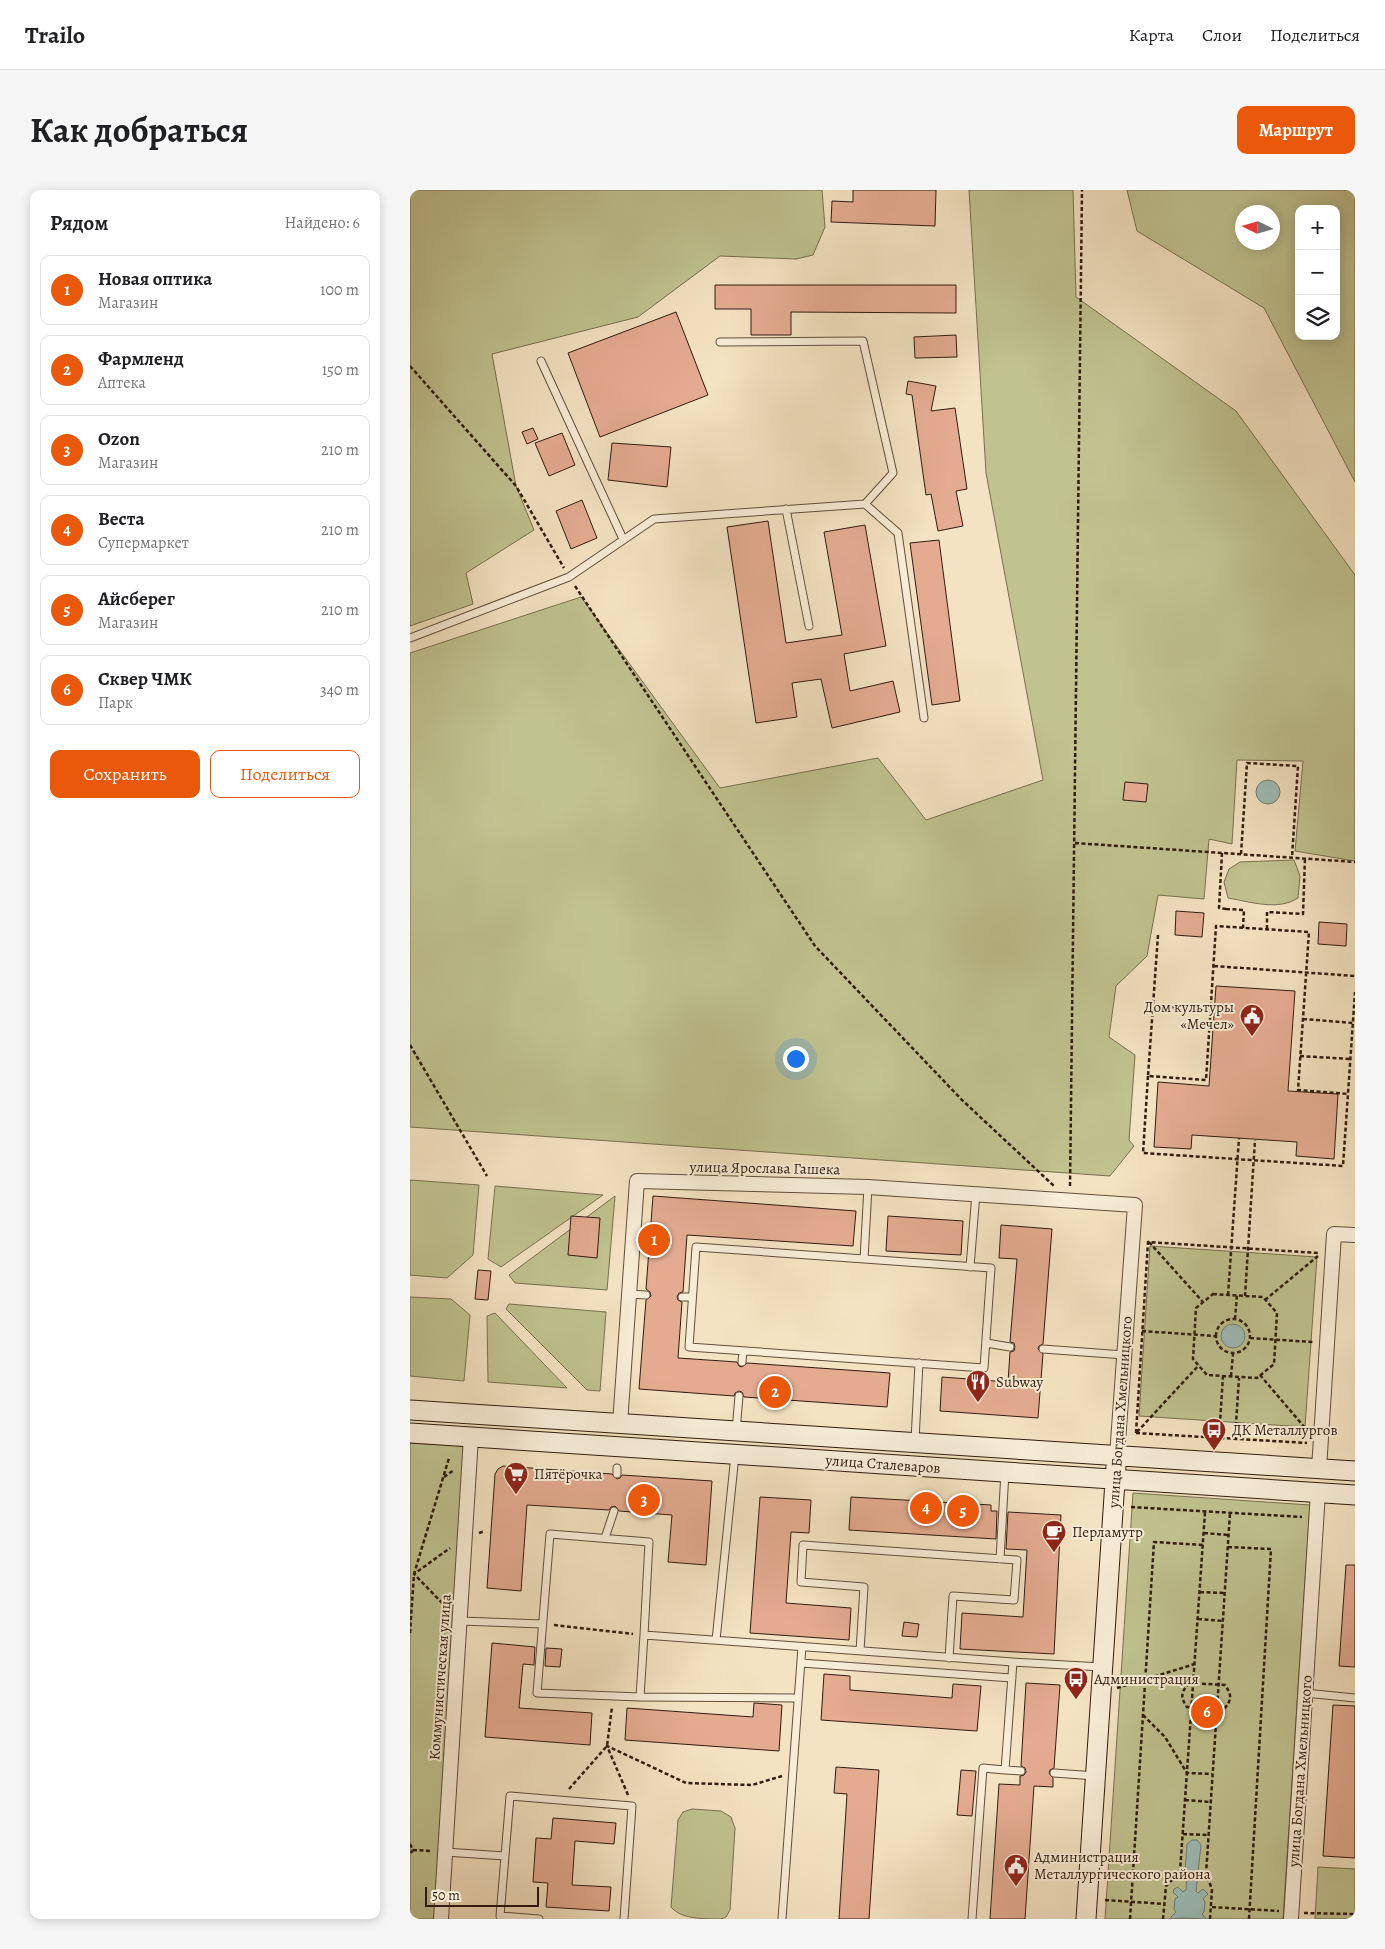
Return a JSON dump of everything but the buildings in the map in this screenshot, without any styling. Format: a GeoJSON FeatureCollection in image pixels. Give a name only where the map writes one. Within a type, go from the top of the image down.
{"type":"FeatureCollection","features":[{"type":"Feature","properties":{"kind":"main road","name":"улица Сталеваров"},"geometry":{"type":"LineString","coordinates":[[410,1410],[1355,1471]]}},
{"type":"Feature","properties":{"kind":"main road","name":"улица Сталеваров"},"geometry":{"type":"LineString","coordinates":[[410,1433],[1355,1494]]}},
{"type":"Feature","properties":{"kind":"main road","name":"улица Богдана Хмельницкого"},"geometry":{"type":"LineString","coordinates":[[1086,1919],[1117,1456]]}},
{"type":"Feature","properties":{"kind":"main road","name":"улица Богдана Хмельницкого"},"geometry":{"type":"LineString","coordinates":[[1318,1492],[1319,1469]]}},
{"type":"Feature","properties":{"kind":"street","name":"улица Ярослава Гашека"},"geometry":{"type":"LineString","coordinates":[[620,1424],[637,1181],[868,1186],[1135,1205]]}},
{"type":"Feature","properties":{"kind":"street","name":"улица Богдана Хмельницкого"},"geometry":{"type":"LineString","coordinates":[[1117,1456],[1135,1205]]}},
{"type":"Feature","properties":{"kind":"street","name":"улица Богдана Хмельницкого"},"geometry":{"type":"LineString","coordinates":[[1319,1469],[1314,1443],[1327,1343],[1334,1234],[1355,1235]]}},
{"type":"Feature","properties":{"kind":"street","name":"Коммунистическая улица"},"geometry":{"type":"LineString","coordinates":[[442,1919],[471,1437]]}},
{"type":"Feature","properties":{"kind":"street","name":"улица Богдана Хмельницкого"},"geometry":{"type":"LineString","coordinates":[[1291,1919],[1318,1492]]}},
{"type":"Feature","properties":{"kind":"lane"},"geometry":{"type":"LineString","coordinates":[[410,638],[569,577],[654,519],[865,504],[894,473],[864,341],[720,342]]}},
{"type":"Feature","properties":{"kind":"lane"},"geometry":{"type":"LineString","coordinates":[[541,361],[623,539]]}},
{"type":"Feature","properties":{"kind":"lane"},"geometry":{"type":"LineString","coordinates":[[865,504],[898,533],[924,718]]}},
{"type":"Feature","properties":{"kind":"lane"},"geometry":{"type":"LineString","coordinates":[[786,509],[809,626]]}},
{"type":"Feature","properties":{"kind":"lane"},"geometry":{"type":"LineString","coordinates":[[864,1259],[868,1186]]}},
{"type":"Feature","properties":{"kind":"lane"},"geometry":{"type":"LineString","coordinates":[[970,1267],[976,1193]]}},
{"type":"Feature","properties":{"kind":"lane"},"geometry":{"type":"LineString","coordinates":[[696,1247],[864,1259],[991,1268],[984,1368],[688,1347],[696,1247]]}},
{"type":"Feature","properties":{"kind":"lane"},"geometry":{"type":"LineString","coordinates":[[629,1294],[646,1295]]}},
{"type":"Feature","properties":{"kind":"lane"},"geometry":{"type":"LineString","coordinates":[[682,1297],[692,1297]]}},
{"type":"Feature","properties":{"kind":"lane"},"geometry":{"type":"LineString","coordinates":[[986,1343],[1010,1347]]}},
{"type":"Feature","properties":{"kind":"lane"},"geometry":{"type":"LineString","coordinates":[[1043,1349],[1124,1355]]}},
{"type":"Feature","properties":{"kind":"lane"},"geometry":{"type":"LineString","coordinates":[[742,1362],[743,1351]]}},
{"type":"Feature","properties":{"kind":"lane"},"geometry":{"type":"LineString","coordinates":[[914,1443],[919,1364]]}},
{"type":"Feature","properties":{"kind":"lane"},"geometry":{"type":"LineString","coordinates":[[736,1431],[739,1396]]}},
{"type":"Feature","properties":{"kind":"lane"},"geometry":{"type":"LineString","coordinates":[[716,1640],[735,1454]]}},
{"type":"Feature","properties":{"kind":"lane"},"geometry":{"type":"LineString","coordinates":[[1000,1559],[1005,1472]]}},
{"type":"Feature","properties":{"kind":"lane"},"geometry":{"type":"LineString","coordinates":[[605,1538],[614,1511]]}},
{"type":"Feature","properties":{"kind":"lane"},"geometry":{"type":"LineString","coordinates":[[640,1697],[650,1542],[550,1534],[537,1693],[640,1697],[798,1698]]}},
{"type":"Feature","properties":{"kind":"lane"},"geometry":{"type":"LineString","coordinates":[[860,1651],[864,1586],[801,1582],[803,1545],[1017,1560],[1014,1600],[953,1596],[949,1658]]}},
{"type":"Feature","properties":{"kind":"lane"},"geometry":{"type":"LineString","coordinates":[[460,1621],[542,1624]]}},
{"type":"Feature","properties":{"kind":"lane"},"geometry":{"type":"LineString","coordinates":[[644,1635],[949,1658],[1103,1667]]}},
{"type":"Feature","properties":{"kind":"lane"},"geometry":{"type":"LineString","coordinates":[[782,1919],[802,1647]]}},
{"type":"Feature","properties":{"kind":"lane"},"geometry":{"type":"LineString","coordinates":[[1005,1770],[1013,1662]]}},
{"type":"Feature","properties":{"kind":"lane"},"geometry":{"type":"LineString","coordinates":[[801,1663],[1012,1678]]}},
{"type":"Feature","properties":{"kind":"lane"},"geometry":{"type":"LineString","coordinates":[[1305,1693],[1355,1698]]}},
{"type":"Feature","properties":{"kind":"lane"},"geometry":{"type":"LineString","coordinates":[[972,1919],[983,1768],[1021,1771]]}},
{"type":"Feature","properties":{"kind":"lane"},"geometry":{"type":"LineString","coordinates":[[1054,1773],[1096,1776]]}},
{"type":"Feature","properties":{"kind":"lane"},"geometry":{"type":"LineString","coordinates":[[539,1919],[500,1916],[510,1796],[632,1806],[624,1919]]}},
{"type":"Feature","properties":{"kind":"lane"},"geometry":{"type":"LineString","coordinates":[[446,1852],[505,1856]]}},
{"type":"Feature","properties":{"kind":"path"},"geometry":{"type":"LineString","coordinates":[[1070,1200],[1082,190]]}},
{"type":"Feature","properties":{"kind":"path"},"geometry":{"type":"LineString","coordinates":[[410,366],[516,486],[569,577],[814,946],[962,1100],[1070,1200]]}},
{"type":"Feature","properties":{"kind":"path"},"geometry":{"type":"LineString","coordinates":[[1241,854],[1247,763],[1290,765],[1298,766],[1292,858]]}},
{"type":"Feature","properties":{"kind":"path"},"geometry":{"type":"LineString","coordinates":[[1075,843],[1355,862]]}},
{"type":"Feature","properties":{"kind":"path"},"geometry":{"type":"LineString","coordinates":[[1222,853],[1219,908],[1244,910],[1242,928]]}},
{"type":"Feature","properties":{"kind":"path"},"geometry":{"type":"LineString","coordinates":[[1267,929],[1267,912],[1303,914],[1305,858]]}},
{"type":"Feature","properties":{"kind":"path"},"geometry":{"type":"LineString","coordinates":[[1148,1076],[1206,1080],[1216,926],[1309,932],[1298,1090],[1348,1094]]}},
{"type":"Feature","properties":{"kind":"path"},"geometry":{"type":"LineString","coordinates":[[1158,935],[1143,1153],[1343,1166],[1355,992]]}},
{"type":"Feature","properties":{"kind":"path"},"geometry":{"type":"LineString","coordinates":[[1214,966],[1355,976]]}},
{"type":"Feature","properties":{"kind":"path"},"geometry":{"type":"LineString","coordinates":[[1153,1006],[1210,1010]]}},
{"type":"Feature","properties":{"kind":"path"},"geometry":{"type":"LineString","coordinates":[[1303,1019],[1353,1023]]}},
{"type":"Feature","properties":{"kind":"path"},"geometry":{"type":"LineString","coordinates":[[410,1045],[487,1176]]}},
{"type":"Feature","properties":{"kind":"path"},"geometry":{"type":"LineString","coordinates":[[1300,1056],[1350,1059]]}},
{"type":"Feature","properties":{"kind":"path"},"geometry":{"type":"LineString","coordinates":[[1228,1295],[1239,1138]]}},
{"type":"Feature","properties":{"kind":"path"},"geometry":{"type":"LineString","coordinates":[[1245,1296],[1255,1140]]}},
{"type":"Feature","properties":{"kind":"path"},"geometry":{"type":"LineString","coordinates":[[1148,1242],[1320,1253]]}},
{"type":"Feature","properties":{"kind":"path"},"geometry":{"type":"LineString","coordinates":[[1148,1242],[1203,1302]]}},
{"type":"Feature","properties":{"kind":"path"},"geometry":{"type":"LineString","coordinates":[[1136,1433],[1148,1242]]}},
{"type":"Feature","properties":{"kind":"path"},"geometry":{"type":"LineString","coordinates":[[1320,1253],[1320,1263]]}},
{"type":"Feature","properties":{"kind":"path"},"geometry":{"type":"LineString","coordinates":[[1265,1300],[1320,1253]]}},
{"type":"Feature","properties":{"kind":"path"},"geometry":{"type":"LineString","coordinates":[[1213,1294],[1228,1295],[1263,1297],[1277,1313],[1274,1364],[1257,1378],[1207,1375],[1193,1359],[1196,1308],[1213,1294]]}},
{"type":"Feature","properties":{"kind":"path"},"geometry":{"type":"LineString","coordinates":[[1235,1319],[1237,1295]]}},
{"type":"Feature","properties":{"kind":"path"},"geometry":{"type":"LineString","coordinates":[[1235,1319],[1244,1322],[1249,1329],[1250,1338],[1248,1346],[1241,1352],[1233,1354],[1224,1352],[1217,1345],[1215,1336],[1218,1327],[1226,1320],[1235,1319]]}},
{"type":"Feature","properties":{"kind":"path"},"geometry":{"type":"LineString","coordinates":[[1126,1330],[1215,1336]]}},
{"type":"Feature","properties":{"kind":"path"},"geometry":{"type":"LineString","coordinates":[[1250,1338],[1327,1343]]}},
{"type":"Feature","properties":{"kind":"path"},"geometry":{"type":"LineString","coordinates":[[1231,1376],[1233,1354]]}},
{"type":"Feature","properties":{"kind":"path"},"geometry":{"type":"LineString","coordinates":[[1136,1433],[1199,1366]]}},
{"type":"Feature","properties":{"kind":"path"},"geometry":{"type":"LineString","coordinates":[[1219,1438],[1223,1376]]}},
{"type":"Feature","properties":{"kind":"path"},"geometry":{"type":"LineString","coordinates":[[1260,1376],[1306,1427],[1314,1443]]}},
{"type":"Feature","properties":{"kind":"path"},"geometry":{"type":"LineString","coordinates":[[1235,1438],[1240,1377]]}},
{"type":"Feature","properties":{"kind":"path"},"geometry":{"type":"LineString","coordinates":[[1308,1434],[1309,1425]]}},
{"type":"Feature","properties":{"kind":"path"},"geometry":{"type":"LineString","coordinates":[[1136,1433],[1314,1443]]}},
{"type":"Feature","properties":{"kind":"path"},"geometry":{"type":"LineString","coordinates":[[410,1633],[412,1574],[449,1458]]}},
{"type":"Feature","properties":{"kind":"path"},"geometry":{"type":"LineString","coordinates":[[1131,1507],[1316,1518]]}},
{"type":"Feature","properties":{"kind":"path"},"geometry":{"type":"LineString","coordinates":[[1163,1919],[1166,1886],[1180,1872],[1205,1512]]}},
{"type":"Feature","properties":{"kind":"path"},"geometry":{"type":"LineString","coordinates":[[1210,1919],[1212,1889],[1206,1874],[1230,1513]]}},
{"type":"Feature","properties":{"kind":"path"},"geometry":{"type":"LineString","coordinates":[[1204,1534],[1228,1535]]}},
{"type":"Feature","properties":{"kind":"path"},"geometry":{"type":"LineString","coordinates":[[412,1574],[465,1537]]}},
{"type":"Feature","properties":{"kind":"path"},"geometry":{"type":"LineString","coordinates":[[1130,1919],[1154,1542],[1203,1545]]}},
{"type":"Feature","properties":{"kind":"path"},"geometry":{"type":"LineString","coordinates":[[1228,1547],[1272,1550],[1249,1919]]}},
{"type":"Feature","properties":{"kind":"path"},"geometry":{"type":"LineString","coordinates":[[412,1574],[460,1621]]}},
{"type":"Feature","properties":{"kind":"path"},"geometry":{"type":"LineString","coordinates":[[1200,1592],[1224,1593]]}},
{"type":"Feature","properties":{"kind":"path"},"geometry":{"type":"LineString","coordinates":[[1198,1619],[1223,1621]]}},
{"type":"Feature","properties":{"kind":"path"},"geometry":{"type":"LineString","coordinates":[[542,1624],[644,1635]]}},
{"type":"Feature","properties":{"kind":"path"},"geometry":{"type":"LineString","coordinates":[[1102,1687],[1119,1688],[1195,1664]]}},
{"type":"Feature","properties":{"kind":"path"},"geometry":{"type":"LineString","coordinates":[[1189,1683],[1193,1683],[1225,1685],[1231,1694],[1230,1701],[1224,1709],[1187,1707],[1182,1698],[1182,1690],[1189,1683]]}},
{"type":"Feature","properties":{"kind":"path"},"geometry":{"type":"LineString","coordinates":[[612,1698],[607,1746],[632,1806]]}},
{"type":"Feature","properties":{"kind":"path"},"geometry":{"type":"LineString","coordinates":[[1143,1716],[1165,1737],[1187,1773]]}},
{"type":"Feature","properties":{"kind":"path"},"geometry":{"type":"LineString","coordinates":[[607,1746],[686,1783],[752,1785],[793,1772]]}},
{"type":"Feature","properties":{"kind":"path"},"geometry":{"type":"LineString","coordinates":[[560,1800],[607,1746]]}},
{"type":"Feature","properties":{"kind":"path"},"geometry":{"type":"LineString","coordinates":[[1187,1773],[1212,1774]]}},
{"type":"Feature","properties":{"kind":"path"},"geometry":{"type":"LineString","coordinates":[[1185,1800],[1210,1802]]}},
{"type":"Feature","properties":{"kind":"path"},"geometry":{"type":"LineString","coordinates":[[1183,1834],[1208,1835]]}},
{"type":"Feature","properties":{"kind":"path"},"geometry":{"type":"LineString","coordinates":[[410,1844],[413,1850],[410,1854]]}},
{"type":"Feature","properties":{"kind":"path"},"geometry":{"type":"LineString","coordinates":[[1105,1900],[1164,1904]]}},
{"type":"Feature","properties":{"kind":"path"},"geometry":{"type":"LineString","coordinates":[[1211,1907],[1224,1907]]}},
{"type":"Feature","properties":{"kind":"green space"},"geometry":{"type":"Polygon","coordinates":[[[410,190],[822,190],[825,227],[813,255],[796,259],[720,256],[638,317],[492,354],[516,486],[534,530],[466,573],[473,604],[410,626],[410,190]]]}},
{"type":"Feature","properties":{"kind":"green space"},"geometry":{"type":"Polygon","coordinates":[[[969,190],[1073,190],[1076,297],[1236,411],[1355,575],[1355,861],[1295,851],[1303,761],[1237,760],[1232,844],[1209,839],[1204,899],[1158,895],[1147,956],[1116,986],[1109,1037],[1135,1055],[1129,1140],[1134,1146],[1110,1176],[410,1127],[410,653],[581,597],[720,788],[878,758],[926,820],[1043,780],[986,473],[969,190]]]}},
{"type":"Feature","properties":{"kind":"green space"},"geometry":{"type":"Polygon","coordinates":[[[1127,190],[1355,190],[1355,482],[1264,308],[1137,231],[1127,190]]]}},
{"type":"Feature","properties":{"kind":"green space"},"geometry":{"type":"Polygon","coordinates":[[[1294,860],[1300,876],[1298,898],[1290,902],[1273,905],[1228,898],[1224,882],[1229,869],[1240,862],[1294,860]]]}},
{"type":"Feature","properties":{"kind":"green space"},"geometry":{"type":"Polygon","coordinates":[[[410,1180],[479,1185],[473,1255],[447,1278],[410,1275],[410,1180]]]}},
{"type":"Feature","properties":{"kind":"green space"},"geometry":{"type":"Polygon","coordinates":[[[495,1186],[603,1195],[501,1267],[488,1259],[495,1186]]]}},
{"type":"Feature","properties":{"kind":"green space"},"geometry":{"type":"Polygon","coordinates":[[[615,1196],[607,1290],[515,1283],[509,1275],[615,1196]]]}},
{"type":"Feature","properties":{"kind":"green space"},"geometry":{"type":"Polygon","coordinates":[[[1150,1246],[1317,1257],[1305,1427],[1139,1416],[1150,1246]]]}},
{"type":"Feature","properties":{"kind":"green space"},"geometry":{"type":"Polygon","coordinates":[[[410,1297],[451,1299],[470,1315],[464,1381],[410,1376],[410,1297]]]}},
{"type":"Feature","properties":{"kind":"green space"},"geometry":{"type":"Polygon","coordinates":[[[509,1304],[606,1312],[600,1391],[587,1390],[506,1309],[509,1304]]]}},
{"type":"Feature","properties":{"kind":"green space"},"geometry":{"type":"Polygon","coordinates":[[[495,1313],[567,1388],[488,1382],[487,1316],[495,1313]]]}},
{"type":"Feature","properties":{"kind":"green space"},"geometry":{"type":"Polygon","coordinates":[[[410,1443],[464,1446],[434,1919],[410,1919],[410,1443]]]}},
{"type":"Feature","properties":{"kind":"green space"},"geometry":{"type":"Polygon","coordinates":[[[1133,1493],[1310,1505],[1283,1919],[1105,1919],[1133,1493]]]}},
{"type":"Feature","properties":{"kind":"green space"},"geometry":{"type":"Polygon","coordinates":[[[692,1809],[721,1811],[731,1817],[735,1828],[730,1910],[726,1917],[721,1919],[686,1916],[671,1907],[678,1820],[683,1812],[692,1809]]]}},
{"type":"Feature","properties":{"kind":"green space"},"geometry":{"type":"Polygon","coordinates":[[[1318,1867],[1355,1869],[1355,1919],[1315,1919],[1318,1867]]]}},
{"type":"Feature","properties":{"kind":"water"},"geometry":{"type":"Polygon","coordinates":[[[1268,780],[1276,784],[1280,792],[1276,800],[1268,804],[1260,800],[1256,792],[1260,784],[1268,780]]]}},
{"type":"Feature","properties":{"kind":"water"},"geometry":{"type":"Polygon","coordinates":[[[1233,1324],[1238,1325],[1244,1331],[1244,1341],[1238,1347],[1233,1348],[1228,1347],[1222,1341],[1221,1336],[1222,1331],[1228,1325],[1233,1324]]]}},
{"type":"Feature","properties":{"kind":"water"},"geometry":{"type":"Polygon","coordinates":[[[1192,1840],[1197,1840],[1201,1845],[1196,1891],[1198,1893],[1203,1889],[1208,1894],[1203,1899],[1205,1902],[1202,1914],[1206,1919],[1172,1919],[1171,1917],[1176,1912],[1174,1909],[1175,1899],[1178,1897],[1173,1892],[1174,1889],[1178,1887],[1183,1892],[1186,1890],[1187,1844],[1192,1840]]]}},
{"type":"Feature","properties":{"kind":"place","name":"Дом культуры «Мечел»"},"geometry":{"type":"Point","coordinates":[1252,1037]}},
{"type":"Feature","properties":{"kind":"place","name":"Новая оптика"},"geometry":{"type":"Point","coordinates":[654,1240]}},
{"type":"Feature","properties":{"kind":"place","name":"Фармленд"},"geometry":{"type":"Point","coordinates":[775,1392]}},
{"type":"Feature","properties":{"kind":"place","name":"Subway"},"geometry":{"type":"Point","coordinates":[978,1403]}},
{"type":"Feature","properties":{"kind":"place","name":"ДК Металлургов"},"geometry":{"type":"Point","coordinates":[1214,1451]}},
{"type":"Feature","properties":{"kind":"place","name":"Пятёрочка"},"geometry":{"type":"Point","coordinates":[516,1495]}},
{"type":"Feature","properties":{"kind":"place","name":"Ozon"},"geometry":{"type":"Point","coordinates":[644,1500]}},
{"type":"Feature","properties":{"kind":"place","name":"Веста"},"geometry":{"type":"Point","coordinates":[926,1508]}},
{"type":"Feature","properties":{"kind":"place","name":"Айсберег"},"geometry":{"type":"Point","coordinates":[963,1511]}},
{"type":"Feature","properties":{"kind":"place","name":"Перламутр"},"geometry":{"type":"Point","coordinates":[1054,1553]}},
{"type":"Feature","properties":{"kind":"place","name":"Администрация"},"geometry":{"type":"Point","coordinates":[1076,1700]}},
{"type":"Feature","properties":{"kind":"place","name":"Сквер ЧМК"},"geometry":{"type":"Point","coordinates":[1207,1712]}},
{"type":"Feature","properties":{"kind":"place","name":"Администрация Металлургического района"},"geometry":{"type":"Point","coordinates":[1016,1887]}}]}
